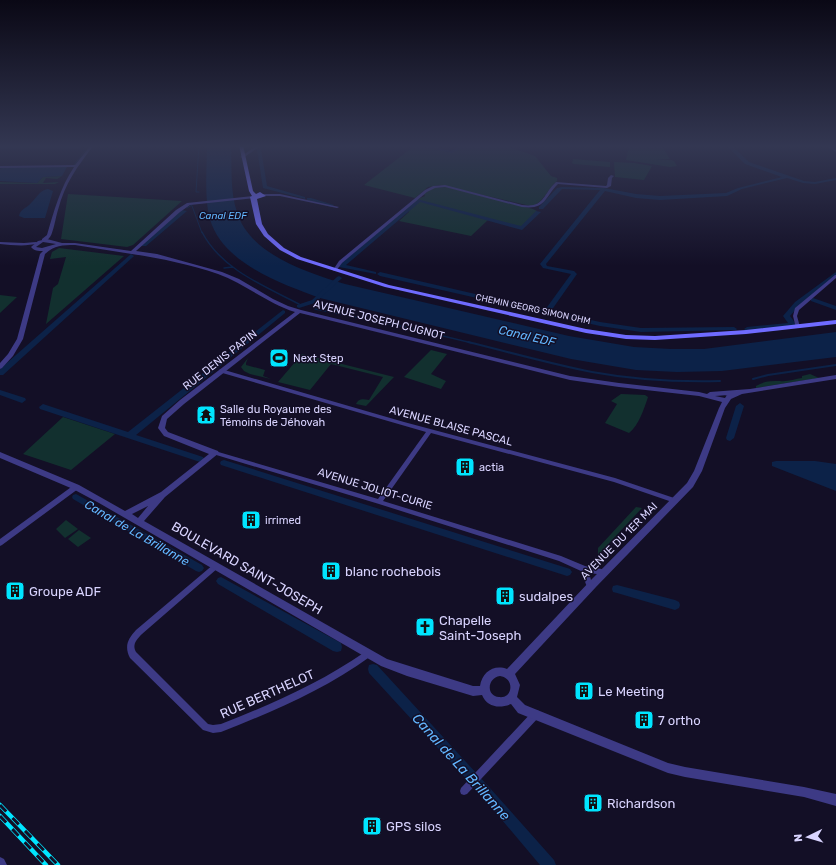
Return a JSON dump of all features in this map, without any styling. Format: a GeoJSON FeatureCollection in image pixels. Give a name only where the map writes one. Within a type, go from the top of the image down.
{"type":"FeatureCollection","features":[{"type":"Feature","properties":{"kind":"main road","name":"CHEMIN GEORG SIMON OHM"},"geometry":{"type":"LineString","coordinates":[[250,185],[258,196],[256,210],[263,231],[274,244],[294,256],[397,289],[586,330],[626,337],[660,338],[798,327],[836,322]]}},
{"type":"Feature","properties":{"kind":"street"},"geometry":{"type":"LineString","coordinates":[[0,366],[14,350],[21,336],[41,252],[51,243],[61,192],[65,185]]}},
{"type":"Feature","properties":{"kind":"street"},"geometry":{"type":"LineString","coordinates":[[328,268],[340,262],[432,187],[447,187],[522,206],[533,207],[540,205],[555,185]]}},
{"type":"Feature","properties":{"kind":"street"},"geometry":{"type":"LineString","coordinates":[[587,185],[607,187],[609,185]]}},
{"type":"Feature","properties":{"kind":"street"},"geometry":{"type":"LineString","coordinates":[[132,252],[187,204],[280,195],[337,207]]}},
{"type":"Feature","properties":{"kind":"street"},"geometry":{"type":"LineString","coordinates":[[0,242],[35,245],[43,240],[51,243]]}},
{"type":"Feature","properties":{"kind":"street","name":"AVENUE JOSEPH CUGNOT"},"geometry":{"type":"LineString","coordinates":[[51,243],[81,245],[157,256],[220,272],[238,280],[271,300],[299,311],[570,378],[722,397]]}},
{"type":"Feature","properties":{"kind":"street"},"geometry":{"type":"LineString","coordinates":[[35,245],[35,249],[41,252]]}},
{"type":"Feature","properties":{"kind":"street"},"geometry":{"type":"LineString","coordinates":[[335,270],[340,262]]}},
{"type":"Feature","properties":{"kind":"street"},"geometry":{"type":"LineString","coordinates":[[798,327],[795,316],[797,309],[836,276]]}},
{"type":"Feature","properties":{"kind":"street","name":"RUE DENIS PAPIN"},"geometry":{"type":"LineString","coordinates":[[162,430],[162,422],[167,414],[299,311]]}},
{"type":"Feature","properties":{"kind":"street","name":"AVENUE BLAISE PASCAL"},"geometry":{"type":"LineString","coordinates":[[221,371],[429,431],[615,480],[675,501]]}},
{"type":"Feature","properties":{"kind":"street"},"geometry":{"type":"LineString","coordinates":[[722,397],[740,392],[836,377]]}},
{"type":"Feature","properties":{"kind":"street","name":"AVENUE DU 1ER MAI"},"geometry":{"type":"LineString","coordinates":[[508,675],[590,587],[690,485],[698,471],[722,408],[722,397]]}},
{"type":"Feature","properties":{"kind":"street","name":"AVENUE JOLIOT-CURIE"},"geometry":{"type":"LineString","coordinates":[[162,430],[168,435],[215,453],[561,559],[584,570],[605,572]]}},
{"type":"Feature","properties":{"kind":"street"},"geometry":{"type":"LineString","coordinates":[[379,502],[429,431]]}},
{"type":"Feature","properties":{"kind":"street"},"geometry":{"type":"LineString","coordinates":[[139,522],[164,494],[215,453]]}},
{"type":"Feature","properties":{"kind":"street","name":"BOULEVARD SAINT-JOSEPH"},"geometry":{"type":"LineString","coordinates":[[0,455],[76,487],[126,514],[368,654],[394,667],[473,691],[479,692],[484,689]]}},
{"type":"Feature","properties":{"kind":"street"},"geometry":{"type":"LineString","coordinates":[[0,543],[76,487]]}},
{"type":"Feature","properties":{"kind":"street"},"geometry":{"type":"LineString","coordinates":[[126,514],[164,494]]}},
{"type":"Feature","properties":{"kind":"street","name":"RUE BERTHELOT"},"geometry":{"type":"LineString","coordinates":[[216,566],[139,632],[134,637],[131,645],[131,652],[133,655],[206,728],[213,730],[221,728],[322,683],[368,654]]}},
{"type":"Feature","properties":{"kind":"street"},"geometry":{"type":"LineString","coordinates":[[584,570],[590,587]]}},
{"type":"Feature","properties":{"kind":"street"},"geometry":{"type":"LineString","coordinates":[[499,672],[508,675],[514,682],[515,686],[515,691],[512,698],[504,702],[496,702],[488,697],[484,689],[485,681],[491,674],[499,672]]}},
{"type":"Feature","properties":{"kind":"street"},"geometry":{"type":"LineString","coordinates":[[512,698],[522,708],[677,771],[804,792],[836,800]]}},
{"type":"Feature","properties":{"kind":"street"},"geometry":{"type":"LineString","coordinates":[[464,791],[536,714]]}},
{"type":"Feature","properties":{"kind":"green space"},"geometry":{"type":"Polygon","coordinates":[[[365,185],[438,185],[428,187],[415,198],[365,185]]]}},
{"type":"Feature","properties":{"kind":"green space"},"geometry":{"type":"Polygon","coordinates":[[[442,185],[553,185],[539,202],[531,206],[442,185]]]}},
{"type":"Feature","properties":{"kind":"green space"},"geometry":{"type":"Polygon","coordinates":[[[446,187],[537,211],[521,227],[489,219],[471,236],[399,221],[409,212],[408,208],[418,199],[425,196],[424,194],[433,188],[446,187]]]}},
{"type":"Feature","properties":{"kind":"green space"},"geometry":{"type":"Polygon","coordinates":[[[68,194],[182,201],[133,245],[127,247],[61,239],[68,194]]]}},
{"type":"Feature","properties":{"kind":"green space"},"geometry":{"type":"Polygon","coordinates":[[[59,248],[124,256],[46,324],[53,288],[58,284],[66,257],[50,259],[52,252],[59,248]]]}},
{"type":"Feature","properties":{"kind":"green space"},"geometry":{"type":"Polygon","coordinates":[[[0,295],[17,297],[0,313],[0,295]]]}},
{"type":"Feature","properties":{"kind":"green space"},"geometry":{"type":"Polygon","coordinates":[[[431,350],[447,354],[431,374],[446,381],[441,389],[404,377],[431,350]]]}},
{"type":"Feature","properties":{"kind":"green space"},"geometry":{"type":"Polygon","coordinates":[[[302,354],[394,377],[366,406],[356,404],[363,399],[369,400],[383,377],[331,364],[310,390],[278,382],[302,354]]]}},
{"type":"Feature","properties":{"kind":"green space"},"geometry":{"type":"Polygon","coordinates":[[[248,358],[246,365],[265,370],[263,376],[271,379],[244,371],[241,367],[248,358]]]}},
{"type":"Feature","properties":{"kind":"green space"},"geometry":{"type":"Polygon","coordinates":[[[810,374],[819,378],[756,388],[759,384],[765,382],[791,380],[802,378],[802,376],[810,374]]]}},
{"type":"Feature","properties":{"kind":"green space"},"geometry":{"type":"Polygon","coordinates":[[[621,394],[645,395],[648,397],[643,412],[633,430],[629,433],[605,423],[617,404],[611,401],[621,394]]]}},
{"type":"Feature","properties":{"kind":"green space"},"geometry":{"type":"Polygon","coordinates":[[[63,417],[115,434],[71,470],[23,454],[63,417]]]}},
{"type":"Feature","properties":{"kind":"green space"},"geometry":{"type":"Polygon","coordinates":[[[636,507],[642,508],[598,555],[598,548],[636,507]]]}},
{"type":"Feature","properties":{"kind":"green space"},"geometry":{"type":"Polygon","coordinates":[[[66,520],[78,529],[65,538],[56,529],[66,520]]]}},
{"type":"Feature","properties":{"kind":"green space"},"geometry":{"type":"Polygon","coordinates":[[[79,530],[91,538],[78,547],[68,539],[79,530]]]}},
{"type":"Feature","properties":{"kind":"water","name":"Canal EDF"},"geometry":{"type":"Polygon","coordinates":[[[206,185],[232,185],[237,212],[244,227],[254,239],[282,260],[314,274],[345,284],[569,336],[634,347],[704,349],[836,332],[836,357],[722,371],[677,372],[636,370],[571,359],[320,298],[288,286],[255,270],[240,260],[227,248],[217,234],[210,219],[206,185]]]}},
{"type":"Feature","properties":{"kind":"water"},"geometry":{"type":"Polygon","coordinates":[[[48,189],[53,191],[45,218],[24,218],[19,216],[22,210],[41,192],[48,189]]]}},
{"type":"Feature","properties":{"kind":"water"},"geometry":{"type":"Polygon","coordinates":[[[815,461],[836,464],[836,491],[772,466],[772,462],[815,461]]]}},
{"type":"Feature","properties":{"kind":"waterway"},"geometry":{"type":"LineString","coordinates":[[196,185],[196,192],[199,192]]}},
{"type":"Feature","properties":{"kind":"waterway"},"geometry":{"type":"LineString","coordinates":[[265,185],[265,187],[282,192]]}},
{"type":"Feature","properties":{"kind":"waterway"},"geometry":{"type":"LineString","coordinates":[[744,188],[754,185]]}},
{"type":"Feature","properties":{"kind":"waterway"},"geometry":{"type":"LineString","coordinates":[[541,208],[559,189],[562,188],[604,190]]}},
{"type":"Feature","properties":{"kind":"waterway"},"geometry":{"type":"LineString","coordinates":[[604,190],[636,196],[660,198],[727,194],[740,189]]}},
{"type":"Feature","properties":{"kind":"waterway"},"geometry":{"type":"LineString","coordinates":[[547,312],[574,274],[572,272],[545,267],[543,264],[604,190]]}},
{"type":"Feature","properties":{"kind":"waterway"},"geometry":{"type":"LineString","coordinates":[[281,192],[303,198]]}},
{"type":"Feature","properties":{"kind":"waterway"},"geometry":{"type":"LineString","coordinates":[[309,199],[331,205]]}},
{"type":"Feature","properties":{"kind":"waterway"},"geometry":{"type":"LineString","coordinates":[[374,273],[341,266],[419,200],[522,228],[538,212]]}},
{"type":"Feature","properties":{"kind":"waterway"},"geometry":{"type":"LineString","coordinates":[[187,208],[192,205]]}},
{"type":"Feature","properties":{"kind":"waterway"},"geometry":{"type":"LineString","coordinates":[[192,206],[202,233]]}},
{"type":"Feature","properties":{"kind":"waterway"},"geometry":{"type":"LineString","coordinates":[[144,245],[184,211]]}},
{"type":"Feature","properties":{"kind":"waterway"},"geometry":{"type":"LineString","coordinates":[[202,232],[210,245],[220,256],[244,275],[299,304]]}},
{"type":"Feature","properties":{"kind":"waterway"},"geometry":{"type":"LineString","coordinates":[[0,373],[131,256]]}},
{"type":"Feature","properties":{"kind":"waterway"},"geometry":{"type":"LineString","coordinates":[[224,268],[233,267]]}},
{"type":"Feature","properties":{"kind":"waterway"},"geometry":{"type":"LineString","coordinates":[[380,274],[547,312]]}},
{"type":"Feature","properties":{"kind":"waterway"},"geometry":{"type":"LineString","coordinates":[[807,297],[836,274]]}},
{"type":"Feature","properties":{"kind":"waterway","name":"Canal EDF"},"geometry":{"type":"LineString","coordinates":[[315,300],[339,278]]}},
{"type":"Feature","properties":{"kind":"waterway"},"geometry":{"type":"LineString","coordinates":[[747,329],[793,324],[786,316],[797,303],[806,297]]}},
{"type":"Feature","properties":{"kind":"waterway"},"geometry":{"type":"LineString","coordinates":[[813,300],[836,308]]}},
{"type":"Feature","properties":{"kind":"waterway"},"geometry":{"type":"LineString","coordinates":[[299,306],[313,302]]}},
{"type":"Feature","properties":{"kind":"waterway"},"geometry":{"type":"LineString","coordinates":[[315,309],[410,328],[472,343]]}},
{"type":"Feature","properties":{"kind":"waterway"},"geometry":{"type":"LineString","coordinates":[[129,436],[283,312]]}},
{"type":"Feature","properties":{"kind":"waterway"},"geometry":{"type":"LineString","coordinates":[[547,312],[600,324],[641,330],[734,329]]}},
{"type":"Feature","properties":{"kind":"waterway"},"geometry":{"type":"LineString","coordinates":[[468,342],[608,375],[656,380],[720,381]]}},
{"type":"Feature","properties":{"kind":"waterway"},"geometry":{"type":"LineString","coordinates":[[753,379],[768,375],[836,365]]}},
{"type":"Feature","properties":{"kind":"waterway"},"geometry":{"type":"LineString","coordinates":[[0,392],[10,396]]}},
{"type":"Feature","properties":{"kind":"waterway"},"geometry":{"type":"LineString","coordinates":[[13,397],[22,400]]}},
{"type":"Feature","properties":{"kind":"waterway"},"geometry":{"type":"LineString","coordinates":[[730,438],[740,406]]}},
{"type":"Feature","properties":{"kind":"waterway"},"geometry":{"type":"LineString","coordinates":[[43,407],[129,436]]}},
{"type":"Feature","properties":{"kind":"waterway"},"geometry":{"type":"LineString","coordinates":[[129,436],[200,459]]}},
{"type":"Feature","properties":{"kind":"waterway"},"geometry":{"type":"LineString","coordinates":[[224,463],[567,572]]}},
{"type":"Feature","properties":{"kind":"waterway","name":"Canal de La Brillanne"},"geometry":{"type":"LineString","coordinates":[[76,497],[199,568]]}},
{"type":"Feature","properties":{"kind":"waterway","name":"Canal de La Brillanne"},"geometry":{"type":"LineString","coordinates":[[221,581],[337,647]]}},
{"type":"Feature","properties":{"kind":"waterway"},"geometry":{"type":"LineString","coordinates":[[617,589],[675,605]]}},
{"type":"Feature","properties":{"kind":"waterway","name":"Canal de La Brillanne"},"geometry":{"type":"LineString","coordinates":[[373,669],[485,791],[549,865]]}},
{"type":"Feature","properties":{"kind":"railway"},"geometry":{"type":"LineString","coordinates":[[0,805],[58,865]]}},
{"type":"Feature","properties":{"kind":"railway"},"geometry":{"type":"LineString","coordinates":[[0,816],[46,865]]}},
{"type":"Feature","properties":{"kind":"place","name":"Next Step"},"geometry":{"type":"Point","coordinates":[279,358]}},
{"type":"Feature","properties":{"kind":"place","name":"Salle du Royaume des Témoins de Jéhovah"},"geometry":{"type":"Point","coordinates":[206,415]}},
{"type":"Feature","properties":{"kind":"place","name":"actia"},"geometry":{"type":"Point","coordinates":[465,467]}},
{"type":"Feature","properties":{"kind":"place","name":"irrimed"},"geometry":{"type":"Point","coordinates":[251,520]}},
{"type":"Feature","properties":{"kind":"place","name":"blanc rochebois"},"geometry":{"type":"Point","coordinates":[331,571]}},
{"type":"Feature","properties":{"kind":"place","name":"Groupe ADF"},"geometry":{"type":"Point","coordinates":[15,591]}},
{"type":"Feature","properties":{"kind":"place","name":"sudalpes"},"geometry":{"type":"Point","coordinates":[505,596]}},
{"type":"Feature","properties":{"kind":"place","name":"Chapelle Saint-Joseph"},"geometry":{"type":"Point","coordinates":[425,627]}},
{"type":"Feature","properties":{"kind":"place","name":"Le Meeting"},"geometry":{"type":"Point","coordinates":[584,691]}},
{"type":"Feature","properties":{"kind":"place","name":"7 ortho"},"geometry":{"type":"Point","coordinates":[644,720]}},
{"type":"Feature","properties":{"kind":"place","name":"Richardson"},"geometry":{"type":"Point","coordinates":[593,803]}},
{"type":"Feature","properties":{"kind":"place","name":"GPS silos"},"geometry":{"type":"Point","coordinates":[372,826]}}]}
